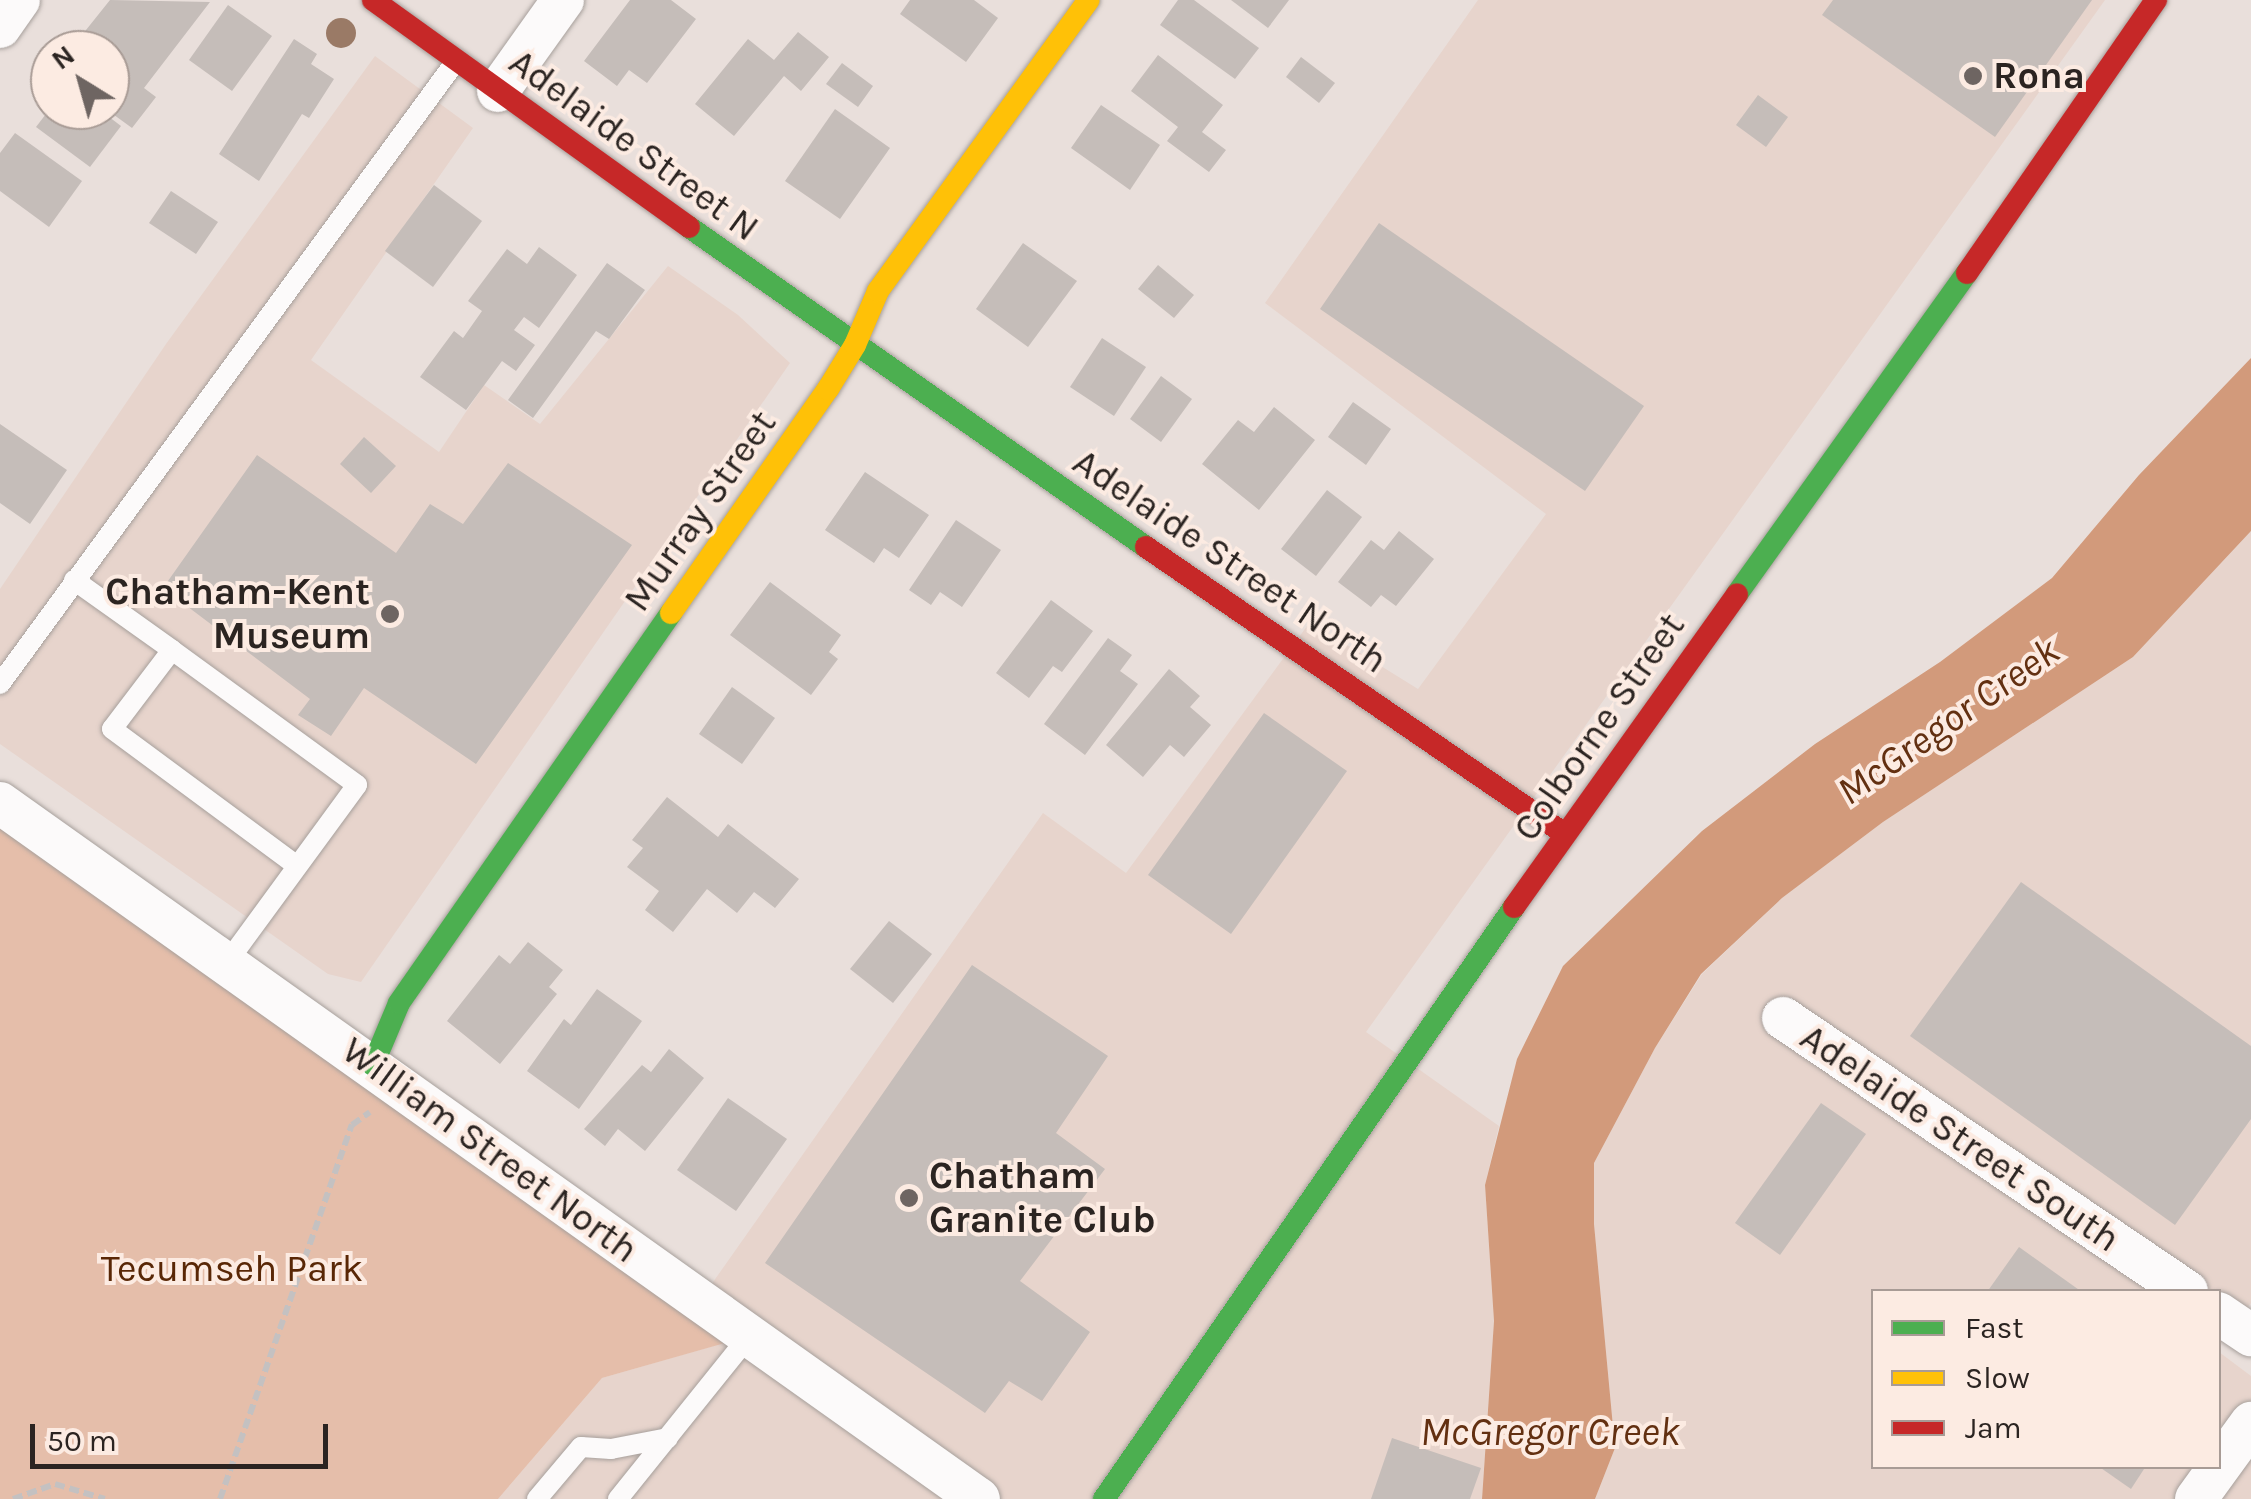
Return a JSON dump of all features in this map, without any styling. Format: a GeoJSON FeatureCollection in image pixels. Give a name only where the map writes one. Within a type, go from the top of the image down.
{"type":"FeatureCollection","features":[{"type":"Feature","properties":{"kind":"street"},"geometry":{"type":"LineString","coordinates":[[0,27],[19,0]]}},
{"type":"Feature","properties":{"kind":"street","name":"Adelaide Street N"},"geometry":{"type":"LineString","coordinates":[[373,0],[855,345]]}},
{"type":"Feature","properties":{"kind":"street"},"geometry":{"type":"LineString","coordinates":[[498,92],[563,0]]}},
{"type":"Feature","properties":{"kind":"street","name":"Murray Street"},"geometry":{"type":"LineString","coordinates":[[373,1065],[400,1003],[855,345],[878,291],[1089,0]]}},
{"type":"Feature","properties":{"kind":"street","name":"Colborne Street"},"geometry":{"type":"LineString","coordinates":[[1104,1499],[1565,834],[2023,194],[2156,0]]}},
{"type":"Feature","properties":{"kind":"street","name":"Adelaide Street North"},"geometry":{"type":"LineString","coordinates":[[855,345],[1565,834]]}},
{"type":"Feature","properties":{"kind":"street","name":"William Street North"},"geometry":{"type":"LineString","coordinates":[[0,803],[228,961],[978,1499]]}},
{"type":"Feature","properties":{"kind":"street","name":"Adelaide Street South"},"geometry":{"type":"LineString","coordinates":[[1784,1018],[2183,1289]]}},
{"type":"Feature","properties":{"kind":"street"},"geometry":{"type":"LineString","coordinates":[[2221,1315],[2251,1335]]}},
{"type":"Feature","properties":{"kind":"street"},"geometry":{"type":"LineString","coordinates":[[2221,1464],[2251,1423]]}},
{"type":"Feature","properties":{"kind":"street"},"geometry":{"type":"LineString","coordinates":[[2196,1499],[2218,1469]]}},
{"type":"Feature","properties":{"kind":"lane"},"geometry":{"type":"LineString","coordinates":[[0,684],[456,60]]}},
{"type":"Feature","properties":{"kind":"lane"},"geometry":{"type":"LineString","coordinates":[[74,580],[357,784],[228,961]]}},
{"type":"Feature","properties":{"kind":"lane"},"geometry":{"type":"LineString","coordinates":[[172,650],[112,729],[297,866]]}},
{"type":"Feature","properties":{"kind":"lane"},"geometry":{"type":"LineString","coordinates":[[618,1499],[748,1336]]}},
{"type":"Feature","properties":{"kind":"lane"},"geometry":{"type":"LineString","coordinates":[[537,1499],[582,1446],[611,1449],[668,1438]]}},
{"type":"Feature","properties":{"kind":"path"},"geometry":{"type":"LineString","coordinates":[[220,1499],[352,1126],[381,1103],[373,1065]]}},
{"type":"Feature","properties":{"kind":"path"},"geometry":{"type":"LineString","coordinates":[[13,1499],[55,1484],[105,1499]]}},
{"type":"Feature","properties":{"kind":"shaded area"},"geometry":{"type":"Polygon","coordinates":[[[1478,0],[2105,0],[1366,1032],[1499,1126],[1485,1185],[1494,1321],[1482,1499],[498,1499],[602,1378],[724,1343],[711,1285],[1043,813],[1126,873],[1310,622],[1418,689],[1546,514],[1265,303],[1478,0]]]}},
{"type":"Feature","properties":{"kind":"shaded area"},"geometry":{"type":"Polygon","coordinates":[[[375,56],[473,128],[311,360],[439,452],[484,385],[540,424],[668,266],[738,315],[790,363],[361,982],[328,974],[0,744],[0,589],[166,344],[375,56]]]}},
{"type":"Feature","properties":{"kind":"shaded area"},"geometry":{"type":"Polygon","coordinates":[[[2251,531],[2251,1303],[2221,1342],[2221,1289],[1871,1289],[1871,1469],[2221,1469],[2221,1354],[2251,1376],[2251,1499],[1595,1499],[1615,1448],[1594,1224],[1594,1163],[1655,1048],[1702,974],[1782,898],[1883,822],[2133,657],[2251,531]]]}},
{"type":"Feature","properties":{"kind":"green space","name":"Tecumseh Park"},"geometry":{"type":"Polygon","coordinates":[[[0,824],[725,1343],[602,1378],[498,1499],[0,1499],[0,824]]]}},
{"type":"Feature","properties":{"kind":"water","name":"McGregor Creek"},"geometry":{"type":"Polygon","coordinates":[[[2251,358],[2251,531],[2133,657],[1883,822],[1782,898],[1701,974],[1655,1048],[1594,1163],[1594,1224],[1615,1448],[1595,1499],[1482,1499],[1494,1321],[1485,1185],[1517,1059],[1563,966],[1702,831],[1815,744],[1940,662],[2052,578],[2139,475],[2251,358]]]}},
{"type":"Feature","properties":{"kind":"building"},"geometry":{"type":"Polygon","coordinates":[[[110,0],[210,2],[144,88],[156,97],[132,128],[130,30],[86,30],[110,0]]]}},
{"type":"Feature","properties":{"kind":"building"},"geometry":{"type":"Polygon","coordinates":[[[630,0],[671,0],[696,19],[647,83],[629,70],[617,86],[584,61],[630,0]]]}},
{"type":"Feature","properties":{"kind":"building"},"geometry":{"type":"Polygon","coordinates":[[[910,0],[974,0],[998,18],[966,62],[900,14],[910,0]]]}},
{"type":"Feature","properties":{"kind":"building"},"geometry":{"type":"Polygon","coordinates":[[[1178,0],[1194,0],[1259,48],[1235,79],[1160,25],[1178,0]]]}},
{"type":"Feature","properties":{"kind":"building"},"geometry":{"type":"Polygon","coordinates":[[[1231,0],[1289,0],[1268,28],[1231,0]]]}},
{"type":"Feature","properties":{"kind":"building","name":"Rona"},"geometry":{"type":"Polygon","coordinates":[[[1833,0],[2092,0],[1995,137],[1822,15],[1833,0]]]}},
{"type":"Feature","properties":{"kind":"building"},"geometry":{"type":"Polygon","coordinates":[[[228,5],[272,36],[232,91],[189,60],[228,5]]]}},
{"type":"Feature","properties":{"kind":"building"},"geometry":{"type":"Polygon","coordinates":[[[798,32],[829,57],[801,91],[784,76],[734,136],[695,104],[748,39],[774,60],[798,32]]]}},
{"type":"Feature","properties":{"kind":"building"},"geometry":{"type":"Polygon","coordinates":[[[294,39],[317,54],[311,64],[334,79],[309,118],[302,114],[259,181],[219,154],[294,39]]]}},
{"type":"Feature","properties":{"kind":"building"},"geometry":{"type":"Polygon","coordinates":[[[1158,55],[1223,105],[1202,132],[1226,150],[1209,172],[1167,141],[1178,127],[1131,91],[1158,55]]]}},
{"type":"Feature","properties":{"kind":"building"},"geometry":{"type":"Polygon","coordinates":[[[1301,57],[1335,83],[1319,103],[1286,77],[1301,57]]]}},
{"type":"Feature","properties":{"kind":"building"},"geometry":{"type":"Polygon","coordinates":[[[842,63],[873,86],[858,107],[826,84],[842,63]]]}},
{"type":"Feature","properties":{"kind":"building"},"geometry":{"type":"Polygon","coordinates":[[[1758,95],[1788,117],[1766,147],[1736,125],[1758,95]]]}},
{"type":"Feature","properties":{"kind":"building"},"geometry":{"type":"Polygon","coordinates":[[[1101,105],[1160,145],[1130,190],[1071,148],[1101,105]]]}},
{"type":"Feature","properties":{"kind":"building"},"geometry":{"type":"Polygon","coordinates":[[[835,109],[890,148],[840,219],[785,181],[835,109]]]}},
{"type":"Feature","properties":{"kind":"building"},"geometry":{"type":"Polygon","coordinates":[[[40,130],[118,130],[90,167],[40,130]]]}},
{"type":"Feature","properties":{"kind":"building"},"geometry":{"type":"Polygon","coordinates":[[[15,133],[82,181],[49,227],[0,191],[0,153],[15,133]]]}},
{"type":"Feature","properties":{"kind":"building"},"geometry":{"type":"Polygon","coordinates":[[[434,185],[482,221],[433,287],[385,251],[434,185]]]}},
{"type":"Feature","properties":{"kind":"building"},"geometry":{"type":"Polygon","coordinates":[[[171,191],[218,222],[196,254],[149,223],[171,191]]]}},
{"type":"Feature","properties":{"kind":"building"},"geometry":{"type":"Polygon","coordinates":[[[1379,223],[1644,406],[1585,491],[1320,309],[1379,223]]]}},
{"type":"Feature","properties":{"kind":"building"},"geometry":{"type":"Polygon","coordinates":[[[1023,243],[1077,281],[1028,347],[976,309],[1023,243]]]}},
{"type":"Feature","properties":{"kind":"building"},"geometry":{"type":"Polygon","coordinates":[[[539,247],[577,275],[539,328],[524,317],[514,330],[535,345],[516,371],[502,361],[466,410],[420,377],[454,331],[463,338],[482,311],[468,301],[507,249],[527,264],[539,247]]]}},
{"type":"Feature","properties":{"kind":"building"},"geometry":{"type":"Polygon","coordinates":[[[607,263],[645,290],[609,339],[596,331],[533,418],[508,400],[607,263]]]}},
{"type":"Feature","properties":{"kind":"building"},"geometry":{"type":"Polygon","coordinates":[[[1158,265],[1194,295],[1174,318],[1138,289],[1158,265]]]}},
{"type":"Feature","properties":{"kind":"building"},"geometry":{"type":"Polygon","coordinates":[[[1102,338],[1146,367],[1114,416],[1070,387],[1102,338]]]}},
{"type":"Feature","properties":{"kind":"building"},"geometry":{"type":"Polygon","coordinates":[[[1161,376],[1192,399],[1161,442],[1130,419],[1161,376]]]}},
{"type":"Feature","properties":{"kind":"building"},"geometry":{"type":"Polygon","coordinates":[[[1353,402],[1391,429],[1366,465],[1328,437],[1353,402]]]}},
{"type":"Feature","properties":{"kind":"building"},"geometry":{"type":"Polygon","coordinates":[[[1274,407],[1315,440],[1259,510],[1202,464],[1238,420],[1254,432],[1274,407]]]}},
{"type":"Feature","properties":{"kind":"building"},"geometry":{"type":"Polygon","coordinates":[[[0,424],[67,470],[30,524],[0,503],[0,424]]]}},
{"type":"Feature","properties":{"kind":"building"},"geometry":{"type":"Polygon","coordinates":[[[364,437],[396,466],[371,493],[340,464],[364,437]]]}},
{"type":"Feature","properties":{"kind":"building","name":"Chatham-Kent Museum"},"geometry":{"type":"Polygon","coordinates":[[[257,455],[396,553],[430,504],[463,524],[508,463],[632,545],[476,764],[364,688],[331,736],[298,715],[310,699],[163,588],[257,455]]]}},
{"type":"Feature","properties":{"kind":"building"},"geometry":{"type":"Polygon","coordinates":[[[865,472],[929,515],[899,558],[884,548],[874,563],[825,530],[865,472]]]}},
{"type":"Feature","properties":{"kind":"building"},"geometry":{"type":"Polygon","coordinates":[[[1327,490],[1362,517],[1316,576],[1281,549],[1327,490]]]}},
{"type":"Feature","properties":{"kind":"building"},"geometry":{"type":"Polygon","coordinates":[[[956,520],[1001,550],[962,607],[940,592],[931,605],[909,590],[956,520]]]}},
{"type":"Feature","properties":{"kind":"building"},"geometry":{"type":"Polygon","coordinates":[[[1399,531],[1434,559],[1396,606],[1381,595],[1371,607],[1338,582],[1371,540],[1384,550],[1399,531]]]}},
{"type":"Feature","properties":{"kind":"building"},"geometry":{"type":"Polygon","coordinates":[[[770,582],[841,635],[829,652],[838,659],[811,695],[730,635],[770,582]]]}},
{"type":"Feature","properties":{"kind":"building"},"geometry":{"type":"Polygon","coordinates":[[[1051,600],[1093,631],[1062,672],[1053,666],[1029,698],[996,673],[1051,600]]]}},
{"type":"Feature","properties":{"kind":"building"},"geometry":{"type":"Polygon","coordinates":[[[1108,638],[1132,655],[1120,671],[1138,684],[1085,755],[1044,724],[1108,638]]]}},
{"type":"Feature","properties":{"kind":"building"},"geometry":{"type":"Polygon","coordinates":[[[1169,669],[1200,696],[1190,707],[1211,725],[1184,757],[1170,745],[1143,777],[1106,745],[1169,669]]]}},
{"type":"Feature","properties":{"kind":"building"},"geometry":{"type":"Polygon","coordinates":[[[732,687],[775,718],[742,764],[699,734],[732,687]]]}},
{"type":"Feature","properties":{"kind":"building"},"geometry":{"type":"Polygon","coordinates":[[[1264,713],[1347,771],[1231,934],[1148,875],[1264,713]]]}},
{"type":"Feature","properties":{"kind":"building"},"geometry":{"type":"Polygon","coordinates":[[[667,797],[718,837],[728,824],[799,879],[775,908],[754,892],[737,913],[707,889],[673,932],[645,910],[659,891],[627,867],[643,848],[632,840],[667,797]]]}},
{"type":"Feature","properties":{"kind":"building"},"geometry":{"type":"Polygon","coordinates":[[[2021,882],[2251,1046],[2251,1119],[2175,1225],[1910,1036],[2021,882]]]}},
{"type":"Feature","properties":{"kind":"building"},"geometry":{"type":"Polygon","coordinates":[[[889,921],[932,954],[893,1003],[850,969],[889,921]]]}},
{"type":"Feature","properties":{"kind":"building"},"geometry":{"type":"Polygon","coordinates":[[[528,942],[563,970],[549,987],[557,994],[500,1064],[447,1021],[499,955],[510,964],[528,942]]]}},
{"type":"Feature","properties":{"kind":"building","name":"Chatham Granite Club"},"geometry":{"type":"Polygon","coordinates":[[[972,965],[1108,1056],[1056,1133],[1105,1169],[1020,1281],[1090,1332],[1042,1401],[1009,1381],[985,1413],[765,1263],[972,965]]]}},
{"type":"Feature","properties":{"kind":"building"},"geometry":{"type":"Polygon","coordinates":[[[597,989],[642,1021],[579,1109],[527,1071],[564,1019],[571,1025],[597,989]]]}},
{"type":"Feature","properties":{"kind":"building"},"geometry":{"type":"Polygon","coordinates":[[[669,1049],[704,1078],[645,1151],[618,1129],[605,1146],[584,1129],[642,1065],[651,1072],[669,1049]]]}},
{"type":"Feature","properties":{"kind":"building"},"geometry":{"type":"Polygon","coordinates":[[[728,1098],[787,1139],[736,1211],[677,1170],[728,1098]]]}},
{"type":"Feature","properties":{"kind":"building"},"geometry":{"type":"Polygon","coordinates":[[[1821,1103],[1866,1134],[1780,1255],[1735,1223],[1821,1103]]]}},
{"type":"Feature","properties":{"kind":"building"},"geometry":{"type":"Polygon","coordinates":[[[2019,1247],[2078,1289],[1989,1289],[2019,1247]]]}},
{"type":"Feature","properties":{"kind":"building"},"geometry":{"type":"Polygon","coordinates":[[[1392,1438],[1481,1468],[1470,1499],[1371,1499],[1392,1438]]]}},
{"type":"Feature","properties":{"kind":"building"},"geometry":{"type":"Polygon","coordinates":[[[2102,1469],[2144,1469],[2131,1489],[2102,1469]]]}},
{"type":"Feature","properties":{"kind":"traffic: fast"},"geometry":{"type":"LineString","coordinates":[[689,227],[1146,547]]}},
{"type":"Feature","properties":{"kind":"traffic: fast"},"geometry":{"type":"LineString","coordinates":[[1737,594],[1967,273]]}},
{"type":"Feature","properties":{"kind":"traffic: fast"},"geometry":{"type":"LineString","coordinates":[[373,1065],[399,1003],[671,613]]}},
{"type":"Feature","properties":{"kind":"traffic: fast"},"geometry":{"type":"LineString","coordinates":[[1104,1499],[1514,907]]}},
{"type":"Feature","properties":{"kind":"traffic: slow"},"geometry":{"type":"LineString","coordinates":[[671,613],[828,389],[855,345],[878,291],[1089,0]]}},
{"type":"Feature","properties":{"kind":"traffic: jam"},"geometry":{"type":"LineString","coordinates":[[373,0],[689,227]]}},
{"type":"Feature","properties":{"kind":"traffic: jam"},"geometry":{"type":"LineString","coordinates":[[1967,273],[2156,0]]}},
{"type":"Feature","properties":{"kind":"traffic: jam"},"geometry":{"type":"LineString","coordinates":[[1146,547],[1565,834]]}},
{"type":"Feature","properties":{"kind":"traffic: jam"},"geometry":{"type":"LineString","coordinates":[[1514,907],[1737,594]]}},
{"type":"Feature","properties":{"kind":"place","name":"Rona"},"geometry":{"type":"Point","coordinates":[1973,76]}},
{"type":"Feature","properties":{"kind":"place","name":"Chatham-Kent Museum"},"geometry":{"type":"Point","coordinates":[390,614]}},
{"type":"Feature","properties":{"kind":"place","name":"Chatham Granite Club"},"geometry":{"type":"Point","coordinates":[909,1198]}}]}
